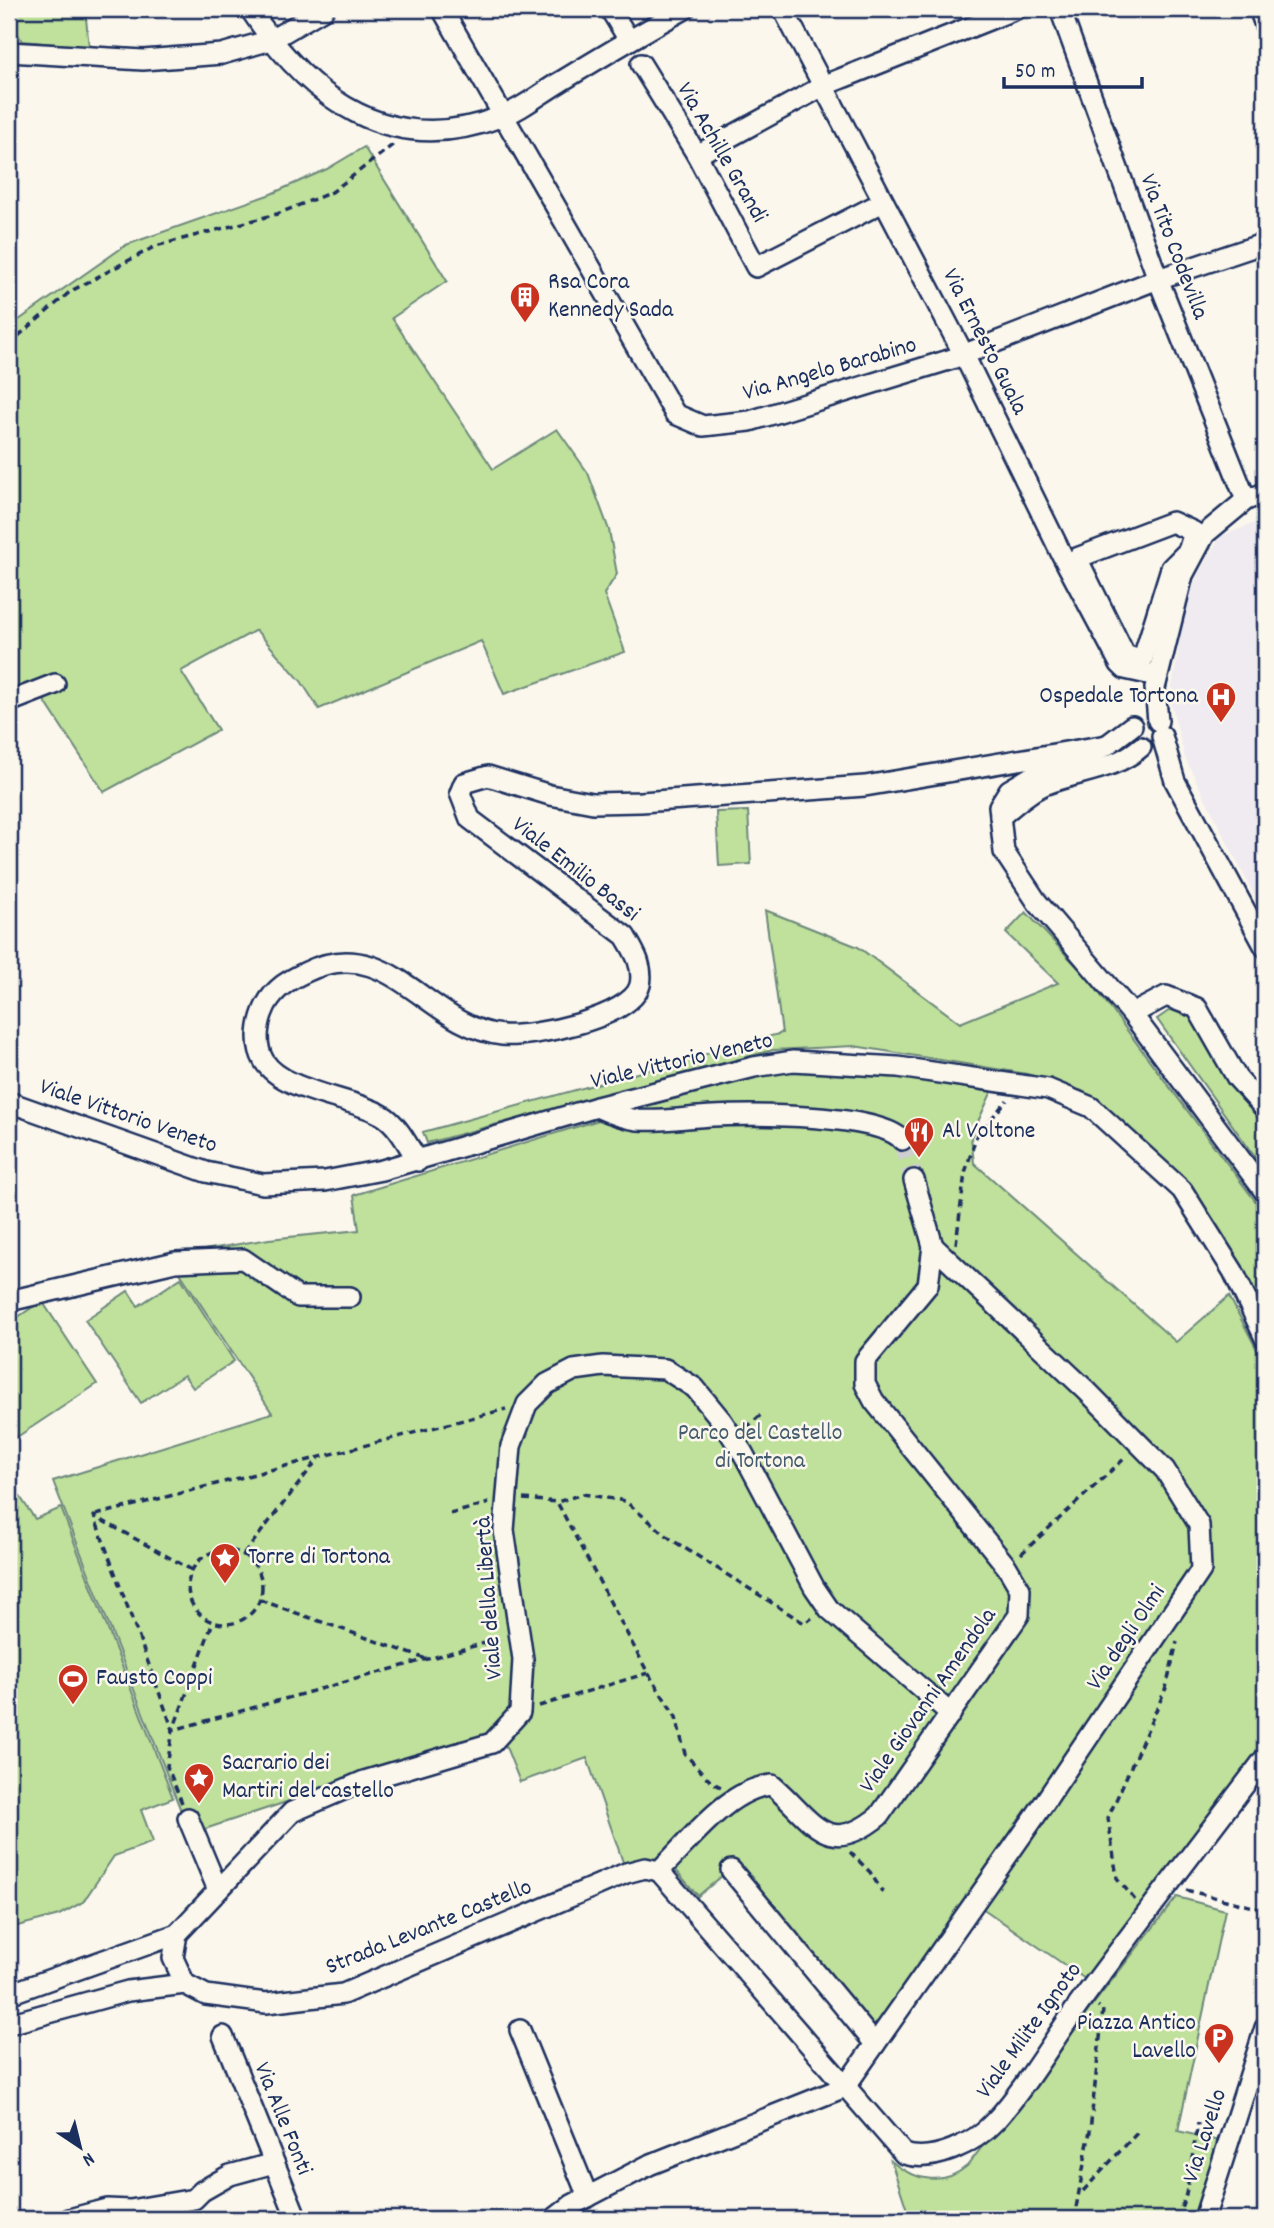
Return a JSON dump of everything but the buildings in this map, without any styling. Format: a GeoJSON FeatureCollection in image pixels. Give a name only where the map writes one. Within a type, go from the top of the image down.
{"type":"FeatureCollection","features":[{"type":"Feature","properties":{"kind":"street"},"geometry":{"type":"LineString","coordinates":[[250,9],[271,40],[319,90],[366,120],[412,130],[467,128],[503,116],[685,9]]}},
{"type":"Feature","properties":{"kind":"street"},"geometry":{"type":"LineString","coordinates":[[9,52],[143,60],[222,54],[271,40],[324,9]]}},
{"type":"Feature","properties":{"kind":"street","name":"Via Angelo Barabino"},"geometry":{"type":"LineString","coordinates":[[442,9],[675,414],[704,426],[750,421],[964,355],[1158,279],[1265,243]]}},
{"type":"Feature","properties":{"kind":"street"},"geometry":{"type":"LineString","coordinates":[[610,9],[629,40]]}},
{"type":"Feature","properties":{"kind":"street","name":"Via Ernesto Guala"},"geometry":{"type":"LineString","coordinates":[[783,9],[964,355],[1062,555],[1120,663],[1125,669],[1156,682]]}},
{"type":"Feature","properties":{"kind":"street"},"geometry":{"type":"LineString","coordinates":[[696,155],[824,85],[1016,9]]}},
{"type":"Feature","properties":{"kind":"street","name":"Via Tito Codevilla"},"geometry":{"type":"LineString","coordinates":[[1060,9],[1158,279],[1246,500]]}},
{"type":"Feature","properties":{"kind":"street"},"geometry":{"type":"LineString","coordinates":[[1259,9],[1265,25]]}},
{"type":"Feature","properties":{"kind":"street","name":"Via Achille Grandi"},"geometry":{"type":"LineString","coordinates":[[641,64],[696,155],[757,267],[883,202]]}},
{"type":"Feature","properties":{"kind":"street"},"geometry":{"type":"LineString","coordinates":[[1000,817],[1034,790],[1129,757],[1146,733],[1177,592],[1212,528],[1246,500],[1265,493]]}},
{"type":"Feature","properties":{"kind":"street"},"geometry":{"type":"LineString","coordinates":[[1062,555],[1175,514],[1212,528]]}},
{"type":"Feature","properties":{"kind":"street"},"geometry":{"type":"LineString","coordinates":[[1172,522],[1194,532],[1188,551],[1171,568],[1142,662],[1125,654],[1077,558],[1172,522]]}},
{"type":"Feature","properties":{"kind":"street"},"geometry":{"type":"LineString","coordinates":[[9,702],[55,684]]}},
{"type":"Feature","properties":{"kind":"street"},"geometry":{"type":"LineString","coordinates":[[1146,733],[1107,745],[1016,785],[999,806],[1003,852],[1011,867],[1132,1014],[1265,1192]]}},
{"type":"Feature","properties":{"kind":"street"},"geometry":{"type":"LineString","coordinates":[[1146,733],[1265,947]]}},
{"type":"Feature","properties":{"kind":"street","name":"Viale Emilio Bassi"},"geometry":{"type":"LineString","coordinates":[[418,1161],[395,1127],[383,1116],[278,1076],[264,1060],[258,1042],[260,1018],[270,998],[285,982],[314,968],[348,963],[378,967],[403,980],[446,1015],[468,1028],[503,1035],[537,1032],[605,1016],[628,1002],[640,986],[639,960],[625,936],[470,819],[460,793],[464,783],[488,776],[550,795],[593,803],[641,802],[865,786],[1107,745]]}},
{"type":"Feature","properties":{"kind":"street"},"geometry":{"type":"LineString","coordinates":[[1132,1014],[1166,996],[1197,1008],[1237,1078],[1265,1109]]}},
{"type":"Feature","properties":{"kind":"street","name":"Viale Vittorio Veneto"},"geometry":{"type":"LineString","coordinates":[[9,1102],[206,1172],[263,1184],[325,1181],[418,1161],[597,1107],[754,1067],[793,1061],[898,1067],[1048,1089],[1091,1107],[1182,1190],[1233,1271],[1265,1338]]}},
{"type":"Feature","properties":{"kind":"street"},"geometry":{"type":"LineString","coordinates":[[597,1107],[639,1120],[717,1115],[843,1121],[884,1127],[895,1132],[902,1140]]}},
{"type":"Feature","properties":{"kind":"street"},"geometry":{"type":"LineString","coordinates":[[914,1180],[933,1245]]}},
{"type":"Feature","properties":{"kind":"street","name":"Via degli Olmi"},"geometry":{"type":"LineString","coordinates":[[845,2087],[1036,1815],[1201,1570],[1199,1525],[1165,1470],[933,1245]]}},
{"type":"Feature","properties":{"kind":"street","name":"Viale Giovanni Amendola"},"geometry":{"type":"LineString","coordinates":[[837,1837],[860,1832],[879,1816],[1019,1615],[1020,1589],[1007,1567],[874,1401],[865,1384],[865,1361],[928,1285],[933,1245]]}},
{"type":"Feature","properties":{"kind":"street"},"geometry":{"type":"LineString","coordinates":[[9,1301],[175,1262],[243,1259],[298,1297],[350,1297]]}},
{"type":"Feature","properties":{"kind":"street","name":"Viale della Libertà"},"geometry":{"type":"LineString","coordinates":[[177,1934],[292,1812],[364,1781],[492,1743],[520,1712],[523,1659],[504,1530],[511,1446],[527,1404],[547,1384],[574,1370],[603,1366],[665,1369],[695,1388],[722,1421],[743,1453],[802,1565],[830,1609],[857,1636],[951,1714]]}},
{"type":"Feature","properties":{"kind":"street","name":"Viale Milite Ignoto"},"geometry":{"type":"LineString","coordinates":[[659,1871],[904,2154],[921,2159],[932,2157],[954,2148],[993,2123],[1146,1914],[1265,1758]]}},
{"type":"Feature","properties":{"kind":"street"},"geometry":{"type":"LineString","coordinates":[[659,1871],[736,1795],[755,1787],[772,1786],[820,1831],[837,1837]]}},
{"type":"Feature","properties":{"kind":"street"},"geometry":{"type":"LineString","coordinates":[[188,1818],[218,1890]]}},
{"type":"Feature","properties":{"kind":"street","name":"Strada Levante Castello"},"geometry":{"type":"LineString","coordinates":[[9,2024],[128,1991],[185,1984],[206,1994],[266,2003],[343,1994],[626,1873],[645,1868],[659,1871]]}},
{"type":"Feature","properties":{"kind":"street"},"geometry":{"type":"LineString","coordinates":[[731,1870],[875,2044]]}},
{"type":"Feature","properties":{"kind":"street"},"geometry":{"type":"LineString","coordinates":[[9,1994],[177,1934],[173,1958],[185,1984]]}},
{"type":"Feature","properties":{"kind":"street","name":"Via Lavello"},"geometry":{"type":"LineString","coordinates":[[1204,2219],[1265,2028]]}},
{"type":"Feature","properties":{"kind":"street"},"geometry":{"type":"LineString","coordinates":[[520,2030],[587,2197]]}},
{"type":"Feature","properties":{"kind":"street","name":"Via Alle Fonti"},"geometry":{"type":"LineString","coordinates":[[223,2036],[298,2219]]}},
{"type":"Feature","properties":{"kind":"street"},"geometry":{"type":"LineString","coordinates":[[554,2219],[587,2197],[649,2165],[845,2087]]}},
{"type":"Feature","properties":{"kind":"street"},"geometry":{"type":"LineString","coordinates":[[69,2219],[107,2209],[130,2210],[194,2199],[201,2191],[230,2175],[274,2164]]}},
{"type":"Feature","properties":{"kind":"path"},"geometry":{"type":"LineString","coordinates":[[9,344],[71,291],[83,284],[156,246],[277,214],[332,192],[412,130]]}},
{"type":"Feature","properties":{"kind":"path"},"geometry":{"type":"LineString","coordinates":[[956,1267],[958,1214],[965,1173],[976,1137],[1020,1085]]}},
{"type":"Feature","properties":{"kind":"path"},"geometry":{"type":"LineString","coordinates":[[94,1516],[527,1404]]}},
{"type":"Feature","properties":{"kind":"path"},"geometry":{"type":"LineString","coordinates":[[1007,1567],[1139,1444]]}},
{"type":"Feature","properties":{"kind":"path"},"geometry":{"type":"LineString","coordinates":[[244,1554],[319,1458]]}},
{"type":"Feature","properties":{"kind":"path"},"geometry":{"type":"LineString","coordinates":[[450,1514],[507,1498],[557,1502],[583,1494],[625,1501],[672,1540],[804,1623],[830,1609]]}},
{"type":"Feature","properties":{"kind":"path"},"geometry":{"type":"LineString","coordinates":[[557,1502],[648,1674],[676,1717],[685,1754],[711,1782],[736,1795]]}},
{"type":"Feature","properties":{"kind":"path"},"geometry":{"type":"LineString","coordinates":[[94,1516],[192,1570]]}},
{"type":"Feature","properties":{"kind":"path"},"geometry":{"type":"LineString","coordinates":[[94,1516],[173,1730]]}},
{"type":"Feature","properties":{"kind":"path"},"geometry":{"type":"LineString","coordinates":[[220,1549],[244,1554],[252,1560],[262,1579],[260,1600],[246,1618],[225,1624],[213,1622],[196,1610],[190,1601],[188,1580],[192,1570],[209,1553],[220,1549]]}},
{"type":"Feature","properties":{"kind":"path"},"geometry":{"type":"LineString","coordinates":[[260,1600],[428,1659]]}},
{"type":"Feature","properties":{"kind":"path"},"geometry":{"type":"LineString","coordinates":[[188,1818],[167,1766],[173,1730],[213,1622]]}},
{"type":"Feature","properties":{"kind":"path"},"geometry":{"type":"LineString","coordinates":[[173,1730],[518,1634]]}},
{"type":"Feature","properties":{"kind":"path"},"geometry":{"type":"LineString","coordinates":[[1146,1914],[1117,1878],[1108,1818],[1166,1688],[1177,1640]]}},
{"type":"Feature","properties":{"kind":"path"},"geometry":{"type":"LineString","coordinates":[[520,1712],[648,1674]]}},
{"type":"Feature","properties":{"kind":"path"},"geometry":{"type":"LineString","coordinates":[[837,1837],[870,1872],[883,1892]]}},
{"type":"Feature","properties":{"kind":"path"},"geometry":{"type":"LineString","coordinates":[[1182,1890],[1265,1910]]}},
{"type":"Feature","properties":{"kind":"path"},"geometry":{"type":"LineString","coordinates":[[1074,2219],[1081,2192],[1103,2010],[1085,1996]]}},
{"type":"Feature","properties":{"kind":"path"},"geometry":{"type":"LineString","coordinates":[[1177,2219],[1186,2194],[1198,2123]]}},
{"type":"Feature","properties":{"kind":"path"},"geometry":{"type":"LineString","coordinates":[[1081,2192],[1138,2132]]}},
{"type":"Feature","properties":{"kind":"shaded area","name":"Ospedale Tortona"},"geometry":{"type":"Polygon","coordinates":[[[1265,519],[1265,917],[1185,758],[1170,699],[1186,604],[1200,570],[1221,536],[1265,519]]]}},
{"type":"Feature","properties":{"kind":"green space"},"geometry":{"type":"Polygon","coordinates":[[[9,9],[85,9],[89,47],[22,41],[9,19],[9,9]]]}},
{"type":"Feature","properties":{"kind":"green space"},"geometry":{"type":"Polygon","coordinates":[[[364,147],[447,281],[392,318],[493,469],[557,429],[588,473],[609,530],[617,574],[604,594],[625,652],[504,694],[481,641],[319,709],[301,681],[256,630],[181,671],[218,730],[104,792],[40,694],[9,694],[9,327],[126,245],[271,194],[327,169],[364,147]]]}},
{"type":"Feature","properties":{"kind":"green space"},"geometry":{"type":"Polygon","coordinates":[[[748,811],[751,864],[719,866],[716,812],[748,811]]]}},
{"type":"Feature","properties":{"kind":"green space"},"geometry":{"type":"Polygon","coordinates":[[[765,910],[858,947],[960,1023],[1058,983],[1006,933],[1026,912],[1087,977],[1265,1214],[1265,1316],[1191,1189],[1120,1119],[1082,1091],[1027,1074],[854,1046],[773,1050],[427,1143],[423,1132],[782,1033],[765,910]]]}},
{"type":"Feature","properties":{"kind":"green space"},"geometry":{"type":"Polygon","coordinates":[[[1173,1008],[1195,1013],[1233,1082],[1265,1120],[1265,1171],[1157,1019],[1173,1008]]]}},
{"type":"Feature","properties":{"kind":"green space","name":"Parco del Castello di Tortona"},"geometry":{"type":"Polygon","coordinates":[[[805,1069],[915,1078],[992,1091],[971,1137],[974,1163],[1176,1342],[1229,1296],[1265,1365],[1265,1740],[1085,1979],[972,1901],[875,2032],[735,1865],[698,1896],[674,1868],[624,1865],[587,1758],[520,1782],[498,1727],[479,1738],[190,1834],[53,1481],[272,1413],[169,1256],[269,1239],[359,1230],[354,1195],[625,1112],[766,1074],[805,1069]]]}},
{"type":"Feature","properties":{"kind":"green space"},"geometry":{"type":"Polygon","coordinates":[[[181,1278],[234,1361],[193,1388],[184,1375],[141,1403],[85,1320],[128,1291],[138,1306],[181,1278]]]}},
{"type":"Feature","properties":{"kind":"green space"},"geometry":{"type":"Polygon","coordinates":[[[42,1301],[97,1384],[14,1439],[9,1432],[9,1323],[42,1301]]]}},
{"type":"Feature","properties":{"kind":"green space","name":"Fausto Coppi"},"geometry":{"type":"Polygon","coordinates":[[[9,1480],[35,1519],[61,1508],[173,1798],[141,1810],[153,1842],[114,1856],[83,1902],[59,1915],[10,1928],[9,1480]]]}},
{"type":"Feature","properties":{"kind":"green space"},"geometry":{"type":"Polygon","coordinates":[[[1177,1897],[1225,1910],[1178,2131],[1224,2142],[1199,2219],[910,2219],[891,2161],[909,2173],[938,2179],[958,2173],[967,2166],[1177,1897]]]}},
{"type":"Feature","properties":{"kind":"tunnel"},"geometry":{"type":"LineString","coordinates":[[902,1140],[914,1180]]}},
{"type":"Feature","properties":{"kind":"place","name":"Rsa Cora Kennedy Sada"},"geometry":{"type":"Point","coordinates":[525,324]}},
{"type":"Feature","properties":{"kind":"place","name":"Ospedale Tortona"},"geometry":{"type":"Point","coordinates":[1221,724]}},
{"type":"Feature","properties":{"kind":"place","name":"Al Voltone"},"geometry":{"type":"Point","coordinates":[919,1159]}},
{"type":"Feature","properties":{"kind":"place","name":"Torre di Tortona"},"geometry":{"type":"Point","coordinates":[225,1585]}},
{"type":"Feature","properties":{"kind":"place","name":"Fausto Coppi"},"geometry":{"type":"Point","coordinates":[73,1706]}},
{"type":"Feature","properties":{"kind":"place","name":"Sacrario dei Martiri del castello"},"geometry":{"type":"Point","coordinates":[199,1805]}},
{"type":"Feature","properties":{"kind":"place","name":"Piazza Antico Lavello"},"geometry":{"type":"Point","coordinates":[1219,2065]}}]}
